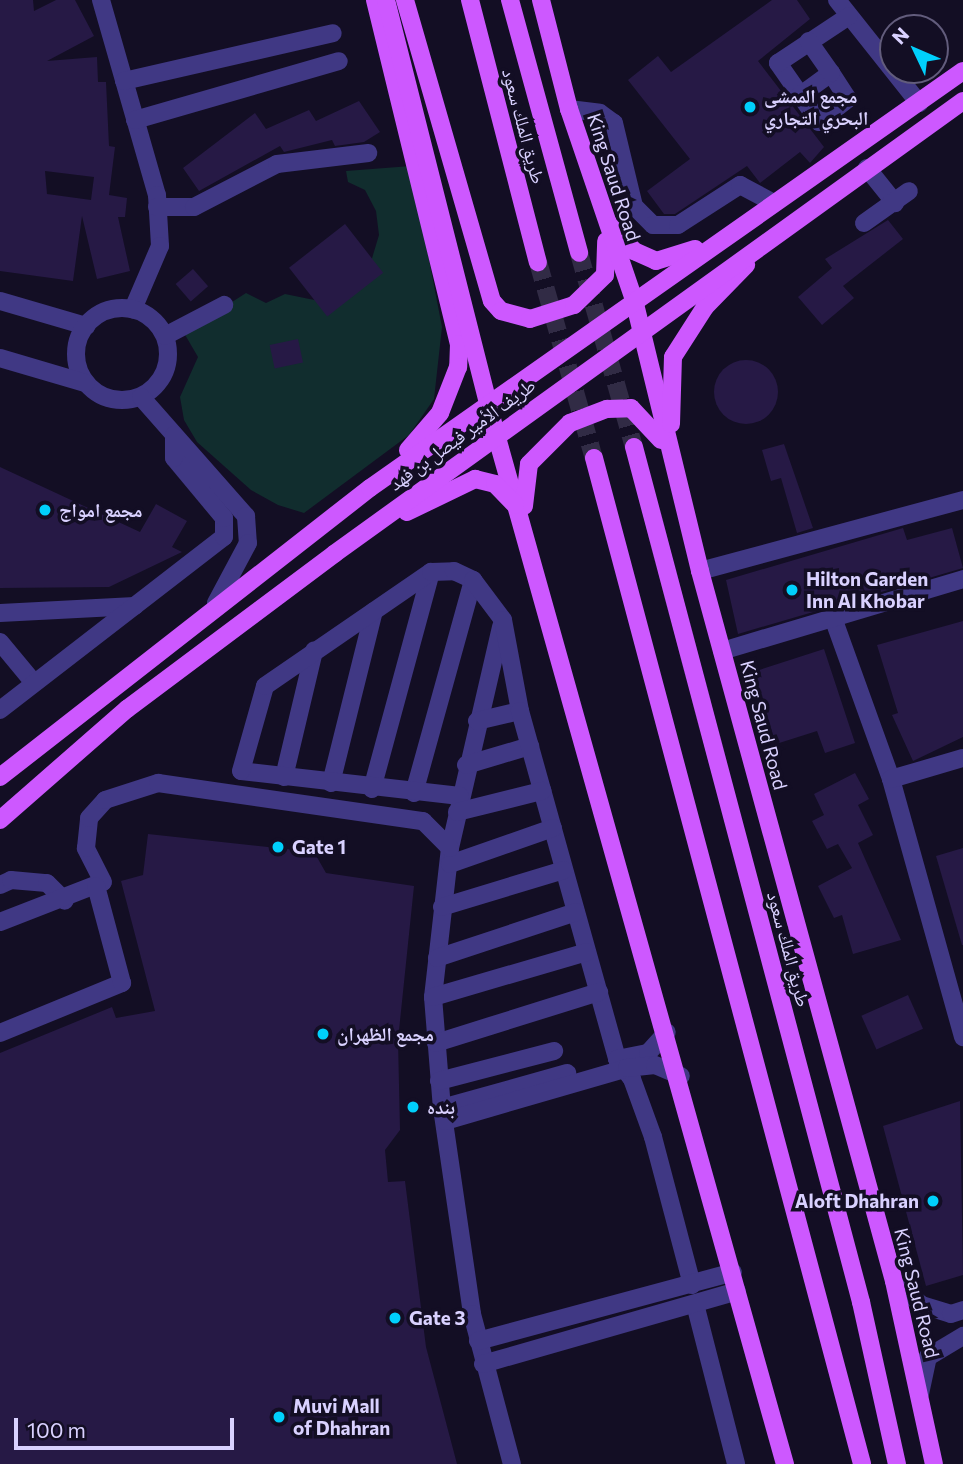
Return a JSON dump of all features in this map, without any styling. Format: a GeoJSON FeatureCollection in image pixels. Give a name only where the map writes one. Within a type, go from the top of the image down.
{"type":"FeatureCollection","features":[{"type":"Feature","properties":{"kind":"main road"},"geometry":{"type":"LineString","coordinates":[[370,488],[440,413],[458,368],[459,344],[375,0]]}},
{"type":"Feature","properties":{"kind":"main road"},"geometry":{"type":"LineString","coordinates":[[386,0],[490,401],[496,435],[531,546],[681,1076],[785,1464]]}},
{"type":"Feature","properties":{"kind":"main road"},"geometry":{"type":"LineString","coordinates":[[405,0],[485,289],[501,311],[530,319],[559,312],[586,297],[605,275],[608,248],[591,180]]}},
{"type":"Feature","properties":{"kind":"main road","name":"طريق الملك سعود"},"geometry":{"type":"LineString","coordinates":[[470,0],[538,262]]}},
{"type":"Feature","properties":{"kind":"main road","name":"طريق الملك سعود"},"geometry":{"type":"LineString","coordinates":[[510,0],[579,253]]}},
{"type":"Feature","properties":{"kind":"main road","name":"King Saud Road"},"geometry":{"type":"LineString","coordinates":[[541,0],[569,109],[591,180],[634,300],[639,332],[669,455],[894,1281],[934,1464]]}},
{"type":"Feature","properties":{"kind":"main road","name":"طريف الأمير فيصل بن فهد"},"geometry":{"type":"LineString","coordinates":[[0,777],[216,603],[370,488],[490,401],[963,71]]}},
{"type":"Feature","properties":{"kind":"main road","name":"طريف الأمير فيصل بن فهد"},"geometry":{"type":"LineString","coordinates":[[0,820],[127,709],[334,554],[867,168],[960,107]]}},
{"type":"Feature","properties":{"kind":"main road"},"geometry":{"type":"LineString","coordinates":[[602,210],[634,251],[656,261],[733,232]]}},
{"type":"Feature","properties":{"kind":"main road"},"geometry":{"type":"LineString","coordinates":[[681,500],[668,402],[673,357],[705,307],[778,232]]}},
{"type":"Feature","properties":{"kind":"main road"},"geometry":{"type":"LineString","coordinates":[[531,546],[525,477],[556,432],[589,414],[632,408],[653,425],[669,455]]}},
{"type":"Feature","properties":{"kind":"main road","name":"طريق الملك سعود"},"geometry":{"type":"LineString","coordinates":[[635,447],[861,1302],[897,1464]]}},
{"type":"Feature","properties":{"kind":"main road"},"geometry":{"type":"LineString","coordinates":[[594,458],[862,1464]]}},
{"type":"Feature","properties":{"kind":"main road"},"geometry":{"type":"LineString","coordinates":[[334,554],[461,481],[495,484],[521,516]]}},
{"type":"Feature","properties":{"kind":"street"},"geometry":{"type":"LineString","coordinates":[[101,0],[158,207],[160,246],[133,309]]}},
{"type":"Feature","properties":{"kind":"street"},"geometry":{"type":"LineString","coordinates":[[838,0],[919,103]]}},
{"type":"Feature","properties":{"kind":"street"},"geometry":{"type":"LineString","coordinates":[[809,41],[848,99],[824,121],[814,120],[778,63],[809,41],[849,16]]}},
{"type":"Feature","properties":{"kind":"street"},"geometry":{"type":"LineString","coordinates":[[124,80],[333,33]]}},
{"type":"Feature","properties":{"kind":"street"},"geometry":{"type":"LineString","coordinates":[[135,120],[339,61]]}},
{"type":"Feature","properties":{"kind":"street"},"geometry":{"type":"LineString","coordinates":[[798,97],[831,73]]}},
{"type":"Feature","properties":{"kind":"street"},"geometry":{"type":"LineString","coordinates":[[569,109],[600,113],[614,123],[634,206],[653,225],[678,225],[740,185],[774,203]]}},
{"type":"Feature","properties":{"kind":"street"},"geometry":{"type":"LineString","coordinates":[[158,207],[194,207],[277,164],[369,153]]}},
{"type":"Feature","properties":{"kind":"street"},"geometry":{"type":"LineString","coordinates":[[864,223],[902,197],[867,168]]}},
{"type":"Feature","properties":{"kind":"street"},"geometry":{"type":"LineString","coordinates":[[0,301],[86,326]]}},
{"type":"Feature","properties":{"kind":"street"},"geometry":{"type":"LineString","coordinates":[[165,336],[224,305]]}},
{"type":"Feature","properties":{"kind":"street"},"geometry":{"type":"LineString","coordinates":[[0,358],[85,383],[111,400],[141,397],[165,371],[165,336],[133,309],[107,311],[86,326],[76,354],[85,383]]}},
{"type":"Feature","properties":{"kind":"street"},"geometry":{"type":"LineString","coordinates":[[141,397],[246,516],[248,543],[216,603]]}},
{"type":"Feature","properties":{"kind":"street"},"geometry":{"type":"LineString","coordinates":[[2,706],[223,537],[224,518],[174,458],[174,435]]}},
{"type":"Feature","properties":{"kind":"street"},"geometry":{"type":"LineString","coordinates":[[700,571],[963,500]]}},
{"type":"Feature","properties":{"kind":"street"},"geometry":{"type":"LineString","coordinates":[[243,793],[242,771],[265,686],[431,572],[454,571],[473,580],[503,620],[520,711],[587,952],[622,1064],[653,1137],[692,1284]]}},
{"type":"Feature","properties":{"kind":"street"},"geometry":{"type":"LineString","coordinates":[[372,789],[431,572]]}},
{"type":"Feature","properties":{"kind":"street"},"geometry":{"type":"LineString","coordinates":[[722,651],[832,615],[963,579]]}},
{"type":"Feature","properties":{"kind":"street"},"geometry":{"type":"LineString","coordinates":[[414,793],[473,580]]}},
{"type":"Feature","properties":{"kind":"street"},"geometry":{"type":"LineString","coordinates":[[0,613],[135,606]]}},
{"type":"Feature","properties":{"kind":"street"},"geometry":{"type":"LineString","coordinates":[[331,783],[374,611]]}},
{"type":"Feature","properties":{"kind":"street"},"geometry":{"type":"LineString","coordinates":[[832,615],[891,779],[963,1037]]}},
{"type":"Feature","properties":{"kind":"street"},"geometry":{"type":"LineString","coordinates":[[503,620],[458,804],[442,906],[433,997],[443,1115],[478,1341],[512,1464]]}},
{"type":"Feature","properties":{"kind":"street"},"geometry":{"type":"LineString","coordinates":[[0,642],[34,682]]}},
{"type":"Feature","properties":{"kind":"street"},"geometry":{"type":"LineString","coordinates":[[284,777],[314,651]]}},
{"type":"Feature","properties":{"kind":"street"},"geometry":{"type":"LineString","coordinates":[[477,722],[520,711]]}},
{"type":"Feature","properties":{"kind":"street"},"geometry":{"type":"LineString","coordinates":[[467,765],[530,746]]}},
{"type":"Feature","properties":{"kind":"street"},"geometry":{"type":"LineString","coordinates":[[891,779],[963,758]]}},
{"type":"Feature","properties":{"kind":"street"},"geometry":{"type":"LineString","coordinates":[[242,771],[414,793],[458,804],[542,791]]}},
{"type":"Feature","properties":{"kind":"street"},"geometry":{"type":"LineString","coordinates":[[0,922],[65,901],[103,882],[86,848],[89,818],[105,800],[159,783],[423,821],[450,856]]}},
{"type":"Feature","properties":{"kind":"street"},"geometry":{"type":"LineString","coordinates":[[450,856],[553,828]]}},
{"type":"Feature","properties":{"kind":"street"},"geometry":{"type":"LineString","coordinates":[[442,906],[564,870]]}},
{"type":"Feature","properties":{"kind":"street"},"geometry":{"type":"LineString","coordinates":[[0,886],[11,880],[47,883],[65,901]]}},
{"type":"Feature","properties":{"kind":"street"},"geometry":{"type":"LineString","coordinates":[[0,1033],[122,983],[96,886]]}},
{"type":"Feature","properties":{"kind":"street"},"geometry":{"type":"LineString","coordinates":[[437,958],[576,912]]}},
{"type":"Feature","properties":{"kind":"street"},"geometry":{"type":"LineString","coordinates":[[433,997],[587,952]]}},
{"type":"Feature","properties":{"kind":"street"},"geometry":{"type":"LineString","coordinates":[[436,1043],[599,992]]}},
{"type":"Feature","properties":{"kind":"street"},"geometry":{"type":"LineString","coordinates":[[443,1115],[622,1064],[648,1053],[667,1032]]}},
{"type":"Feature","properties":{"kind":"street"},"geometry":{"type":"LineString","coordinates":[[439,1081],[554,1051]]}},
{"type":"Feature","properties":{"kind":"street"},"geometry":{"type":"LineString","coordinates":[[622,1064],[655,1065],[681,1076]]}},
{"type":"Feature","properties":{"kind":"street"},"geometry":{"type":"LineString","coordinates":[[478,1341],[733,1272]]}},
{"type":"Feature","properties":{"kind":"street"},"geometry":{"type":"LineString","coordinates":[[894,1281],[922,1305],[951,1314],[963,1311]]}},
{"type":"Feature","properties":{"kind":"street"},"geometry":{"type":"LineString","coordinates":[[483,1364],[737,1292]]}},
{"type":"Feature","properties":{"kind":"street"},"geometry":{"type":"LineString","coordinates":[[695,1304],[736,1464]]}},
{"type":"Feature","properties":{"kind":"street"},"geometry":{"type":"LineString","coordinates":[[920,1394],[928,1357],[963,1336]]}},
{"type":"Feature","properties":{"kind":"green space"},"geometry":{"type":"Polygon","coordinates":[[[411,166],[442,327],[434,399],[409,435],[304,513],[278,505],[251,490],[197,442],[184,420],[180,397],[198,357],[184,333],[246,293],[266,303],[285,294],[324,302],[370,265],[379,235],[376,211],[365,190],[348,182],[346,171],[411,166]]]}},
{"type":"Feature","properties":{"kind":"building"},"geometry":{"type":"Polygon","coordinates":[[[0,0],[33,0],[34,11],[56,0],[75,0],[94,36],[47,61],[97,57],[98,82],[106,82],[109,146],[115,147],[109,195],[127,198],[125,217],[118,217],[130,271],[97,279],[82,216],[73,281],[0,271],[0,0]],[[45,171],[47,194],[91,200],[94,177],[45,171]]]}},
{"type":"Feature","properties":{"kind":"building","name":"مجمع الممشى البحري التجاري"},"geometry":{"type":"Polygon","coordinates":[[[772,0],[797,0],[810,19],[758,61],[824,147],[810,163],[800,152],[760,183],[747,166],[675,214],[664,214],[647,191],[690,159],[628,80],[658,56],[671,72],[772,0]]]}},
{"type":"Feature","properties":{"kind":"building"},"geometry":{"type":"Polygon","coordinates":[[[359,101],[380,132],[364,142],[335,146],[332,140],[284,152],[280,146],[199,191],[183,168],[255,113],[266,129],[309,110],[316,121],[359,101]]]}},
{"type":"Feature","properties":{"kind":"building"},"geometry":{"type":"Polygon","coordinates":[[[888,220],[903,239],[843,286],[854,298],[822,325],[798,297],[832,268],[825,259],[888,220]]]}},
{"type":"Feature","properties":{"kind":"building"},"geometry":{"type":"Polygon","coordinates":[[[345,224],[383,273],[327,317],[289,268],[345,224]]]}},
{"type":"Feature","properties":{"kind":"building"},"geometry":{"type":"Polygon","coordinates":[[[193,269],[208,286],[191,301],[176,284],[193,269]]]}},
{"type":"Feature","properties":{"kind":"building"},"geometry":{"type":"Polygon","coordinates":[[[298,339],[303,362],[275,369],[270,345],[298,339]]]}},
{"type":"Feature","properties":{"kind":"building"},"geometry":{"type":"Polygon","coordinates":[[[740,360],[752,360],[769,369],[776,380],[776,404],[769,415],[752,424],[740,424],[728,419],[719,410],[714,398],[714,386],[719,374],[728,365],[740,360]]]}},
{"type":"Feature","properties":{"kind":"building"},"geometry":{"type":"Polygon","coordinates":[[[784,444],[813,528],[797,533],[781,478],[771,481],[762,450],[784,444]]]}},
{"type":"Feature","properties":{"kind":"building","name":"مجمع امواج"},"geometry":{"type":"Polygon","coordinates":[[[0,467],[140,532],[156,504],[187,521],[172,547],[182,552],[109,587],[0,588],[0,467]]]}},
{"type":"Feature","properties":{"kind":"building"},"geometry":{"type":"Polygon","coordinates":[[[903,528],[907,540],[952,528],[963,568],[738,634],[726,580],[903,528]]]}},
{"type":"Feature","properties":{"kind":"building"},"geometry":{"type":"Polygon","coordinates":[[[963,621],[963,737],[913,761],[892,715],[898,713],[877,645],[963,621]]]}},
{"type":"Feature","properties":{"kind":"building"},"geometry":{"type":"Polygon","coordinates":[[[824,649],[855,743],[825,753],[817,731],[776,744],[753,672],[824,649]]]}},
{"type":"Feature","properties":{"kind":"building"},"geometry":{"type":"Polygon","coordinates":[[[855,773],[869,799],[858,805],[873,835],[858,843],[901,940],[853,954],[842,915],[834,918],[818,886],[852,868],[838,844],[827,849],[812,821],[824,815],[814,794],[855,773]]]}},
{"type":"Feature","properties":{"kind":"building"},"geometry":{"type":"Polygon","coordinates":[[[148,834],[314,852],[326,873],[414,886],[398,1040],[400,1130],[385,1150],[388,1182],[405,1181],[426,1347],[457,1464],[0,1464],[0,1053],[112,1007],[116,1018],[155,1011],[121,881],[143,875],[148,834]]]}},
{"type":"Feature","properties":{"kind":"building"},"geometry":{"type":"Polygon","coordinates":[[[963,848],[963,945],[962,945],[936,856],[963,848]]]}},
{"type":"Feature","properties":{"kind":"building"},"geometry":{"type":"Polygon","coordinates":[[[908,995],[923,1029],[876,1050],[861,1016],[908,995]]]}},
{"type":"Feature","properties":{"kind":"building","name":"Aloft Dhahran"},"geometry":{"type":"Polygon","coordinates":[[[960,1101],[963,1275],[926,1286],[883,1126],[960,1101]]]}},
{"type":"Feature","properties":{"kind":"tunnel"},"geometry":{"type":"LineString","coordinates":[[579,253],[634,447]]}},
{"type":"Feature","properties":{"kind":"tunnel"},"geometry":{"type":"LineString","coordinates":[[538,262],[594,458]]}},
{"type":"Feature","properties":{"kind":"place","name":"مجمع الممشى البحري التجاري"},"geometry":{"type":"Point","coordinates":[750,107]}},
{"type":"Feature","properties":{"kind":"place","name":"مجمع امواج"},"geometry":{"type":"Point","coordinates":[45,510]}},
{"type":"Feature","properties":{"kind":"place","name":"Hilton Garden Inn Al Khobar"},"geometry":{"type":"Point","coordinates":[792,590]}},
{"type":"Feature","properties":{"kind":"place","name":"Gate 1"},"geometry":{"type":"Point","coordinates":[278,847]}},
{"type":"Feature","properties":{"kind":"place","name":"مجمع الظهران"},"geometry":{"type":"Point","coordinates":[323,1034]}},
{"type":"Feature","properties":{"kind":"place","name":"بنده"},"geometry":{"type":"Point","coordinates":[413,1107]}},
{"type":"Feature","properties":{"kind":"place","name":"Aloft Dhahran"},"geometry":{"type":"Point","coordinates":[933,1201]}},
{"type":"Feature","properties":{"kind":"place","name":"Gate 3"},"geometry":{"type":"Point","coordinates":[395,1318]}},
{"type":"Feature","properties":{"kind":"place","name":"Muvi Mall of Dhahran"},"geometry":{"type":"Point","coordinates":[279,1417]}}]}
